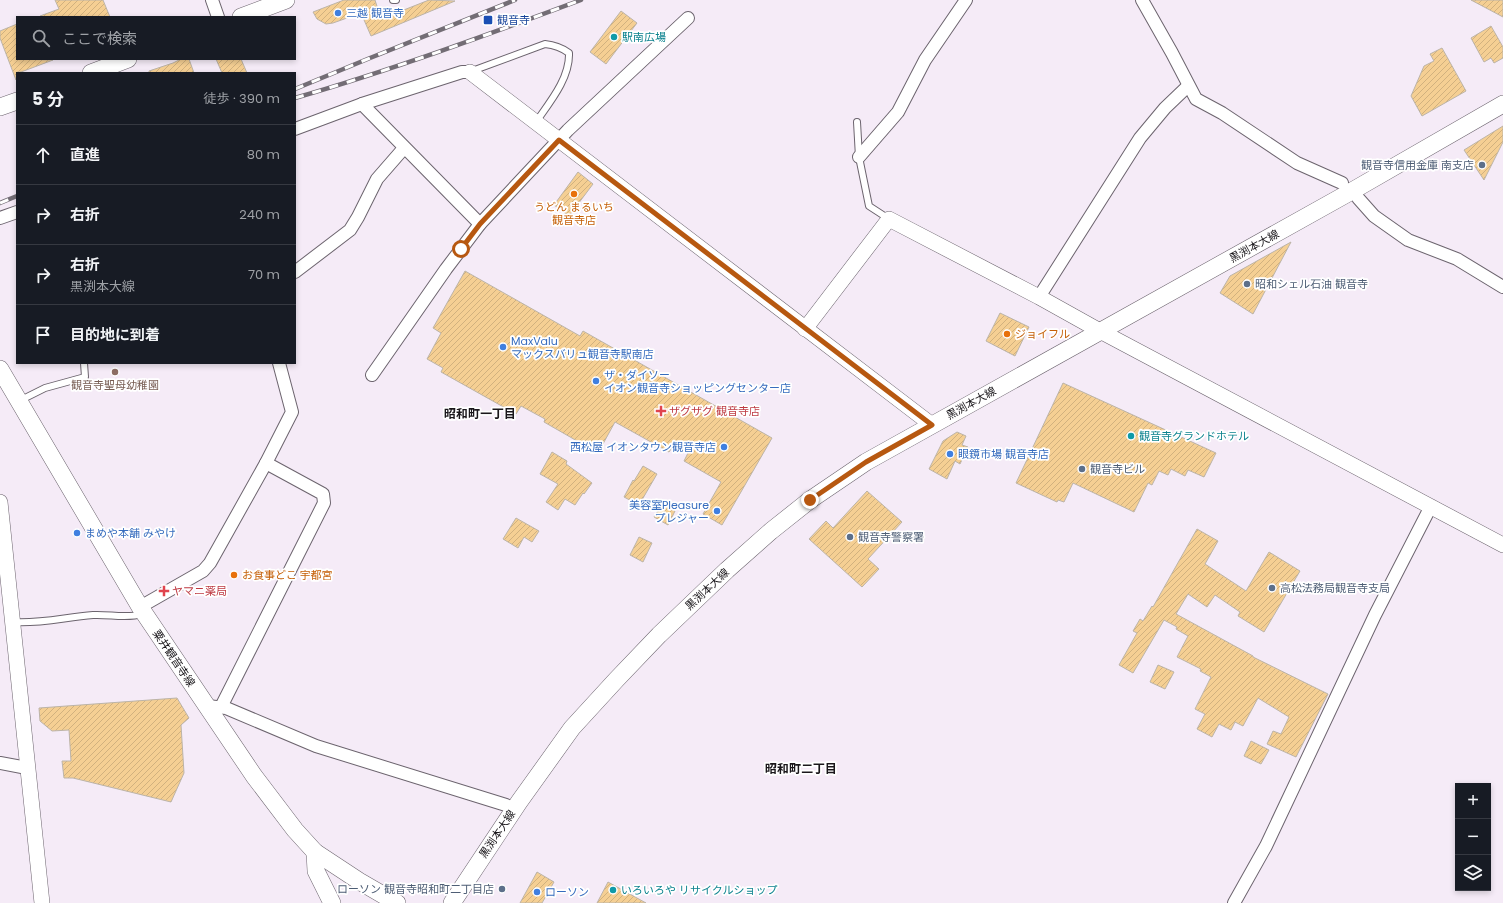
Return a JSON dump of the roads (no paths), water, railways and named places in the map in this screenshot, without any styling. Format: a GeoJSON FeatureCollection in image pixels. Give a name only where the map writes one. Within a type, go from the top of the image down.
{"type":"FeatureCollection","features":[{"type":"Feature","properties":{"kind":"main road"},"geometry":{"type":"LineString","coordinates":[[244,16],[286,0]]}},
{"type":"Feature","properties":{"kind":"main road"},"geometry":{"type":"LineString","coordinates":[[94,72],[125,60]]}},
{"type":"Feature","properties":{"kind":"main road"},"geometry":{"type":"LineString","coordinates":[[0,107],[16,101]]}},
{"type":"Feature","properties":{"kind":"main road","name":"黒渕本大線"},"geometry":{"type":"LineString","coordinates":[[452,903],[519,802],[572,728],[659,635],[727,570],[771,531],[810,500],[866,462],[1352,192],[1503,104]]}},
{"type":"Feature","properties":{"kind":"main road","name":"粟井観音寺線"},"geometry":{"type":"LineString","coordinates":[[0,369],[142,610],[214,706],[254,776],[295,830],[315,852],[359,881],[397,903]]}},
{"type":"Feature","properties":{"kind":"main road"},"geometry":{"type":"LineString","coordinates":[[315,852],[316,871],[332,903]]}},
{"type":"Feature","properties":{"kind":"street"},"geometry":{"type":"LineString","coordinates":[[212,0],[218,16]]}},
{"type":"Feature","properties":{"kind":"street"},"geometry":{"type":"LineString","coordinates":[[859,157],[898,112],[925,60],[966,0]]}},
{"type":"Feature","properties":{"kind":"street"},"geometry":{"type":"LineString","coordinates":[[1142,0],[1172,53],[1196,100],[1222,113],[1297,163],[1342,183]]}},
{"type":"Feature","properties":{"kind":"street"},"geometry":{"type":"LineString","coordinates":[[372,375],[446,269],[480,224],[559,140],[688,18]]}},
{"type":"Feature","properties":{"kind":"street"},"geometry":{"type":"LineString","coordinates":[[296,129],[362,104],[462,72],[470,72],[932,425]]}},
{"type":"Feature","properties":{"kind":"street"},"geometry":{"type":"LineString","coordinates":[[1039,297],[1140,138],[1165,108],[1188,86]]}},
{"type":"Feature","properties":{"kind":"street"},"geometry":{"type":"LineString","coordinates":[[362,104],[480,224]]}},
{"type":"Feature","properties":{"kind":"street"},"geometry":{"type":"LineString","coordinates":[[296,270],[350,230],[358,218],[377,179],[404,148]]}},
{"type":"Feature","properties":{"kind":"street"},"geometry":{"type":"LineString","coordinates":[[1358,198],[1374,216],[1408,240],[1457,259],[1503,287]]}},
{"type":"Feature","properties":{"kind":"street"},"geometry":{"type":"LineString","coordinates":[[0,218],[16,212]]}},
{"type":"Feature","properties":{"kind":"street"},"geometry":{"type":"LineString","coordinates":[[805,329],[889,219],[1039,297],[1100,332],[1503,545]]}},
{"type":"Feature","properties":{"kind":"street"},"geometry":{"type":"LineString","coordinates":[[142,610],[203,571],[210,563],[266,464],[292,412],[279,364]]}},
{"type":"Feature","properties":{"kind":"street"},"geometry":{"type":"LineString","coordinates":[[266,464],[323,494],[324,503],[214,706],[226,708],[316,746],[506,805]]}},
{"type":"Feature","properties":{"kind":"street"},"geometry":{"type":"LineString","coordinates":[[0,502],[8,612],[42,903]]}},
{"type":"Feature","properties":{"kind":"street"},"geometry":{"type":"LineString","coordinates":[[1234,903],[1266,846],[1375,615],[1431,506]]}},
{"type":"Feature","properties":{"kind":"street"},"geometry":{"type":"LineString","coordinates":[[0,763],[27,768]]}},
{"type":"Feature","properties":{"kind":"lane"},"geometry":{"type":"LineString","coordinates":[[470,72],[545,44],[557,45],[569,53],[570,62],[565,78],[536,122]]}},
{"type":"Feature","properties":{"kind":"lane"},"geometry":{"type":"LineString","coordinates":[[857,122],[859,157],[869,206],[889,219]]}},
{"type":"Feature","properties":{"kind":"lane"},"geometry":{"type":"LineString","coordinates":[[18,401],[45,388],[85,377],[84,364]]}},
{"type":"Feature","properties":{"kind":"lane"},"geometry":{"type":"LineString","coordinates":[[8,612],[27,623],[94,615],[135,616],[142,610]]}},
{"type":"Feature","properties":{"kind":"railway"},"geometry":{"type":"LineString","coordinates":[[296,89],[515,0]]}},
{"type":"Feature","properties":{"kind":"railway"},"geometry":{"type":"LineString","coordinates":[[296,98],[403,64],[581,0]]}},
{"type":"Feature","properties":{"kind":"railway"},"geometry":{"type":"LineString","coordinates":[[0,203],[16,196]]}},
{"type":"Feature","properties":{"kind":"place","name":"三越 観音寺"},"geometry":{"type":"Point","coordinates":[338,13]}},
{"type":"Feature","properties":{"kind":"place","name":"観音寺"},"geometry":{"type":"Point","coordinates":[488,20]}},
{"type":"Feature","properties":{"kind":"place","name":"駅南広場"},"geometry":{"type":"Point","coordinates":[614,37]}},
{"type":"Feature","properties":{"kind":"place","name":"観音寺信用金庫 南支店"},"geometry":{"type":"Point","coordinates":[1482,165]}},
{"type":"Feature","properties":{"kind":"place","name":"うどん まるいち 観音寺店"},"geometry":{"type":"Point","coordinates":[574,194]}},
{"type":"Feature","properties":{"kind":"place","name":"昭和シェル石油 観音寺"},"geometry":{"type":"Point","coordinates":[1247,284]}},
{"type":"Feature","properties":{"kind":"place","name":"ジョイフル"},"geometry":{"type":"Point","coordinates":[1007,334]}},
{"type":"Feature","properties":{"kind":"place","name":"MaxValu マックスバリュ観音寺駅南店"},"geometry":{"type":"Point","coordinates":[503,347]}},
{"type":"Feature","properties":{"kind":"place","name":"観音寺聖母幼稚園"},"geometry":{"type":"Point","coordinates":[115,372]}},
{"type":"Feature","properties":{"kind":"place","name":"ザ・ダイソー イオン観音寺ショッピングセンター店"},"geometry":{"type":"Point","coordinates":[596,381]}},
{"type":"Feature","properties":{"kind":"place","name":"ザグザグ 観音寺店"},"geometry":{"type":"Point","coordinates":[661,411]}},
{"type":"Feature","properties":{"kind":"place","name":"観音寺グランドホテル"},"geometry":{"type":"Point","coordinates":[1131,436]}},
{"type":"Feature","properties":{"kind":"place","name":"西松屋 イオンタウン観音寺店"},"geometry":{"type":"Point","coordinates":[724,447]}},
{"type":"Feature","properties":{"kind":"place","name":"眼鏡市場 観音寺店"},"geometry":{"type":"Point","coordinates":[950,454]}},
{"type":"Feature","properties":{"kind":"place","name":"観音寺ビル"},"geometry":{"type":"Point","coordinates":[1082,469]}},
{"type":"Feature","properties":{"kind":"place","name":"美容室Pleasure プレジャー"},"geometry":{"type":"Point","coordinates":[717,511]}},
{"type":"Feature","properties":{"kind":"place","name":"まめや本舗 みやけ"},"geometry":{"type":"Point","coordinates":[77,533]}},
{"type":"Feature","properties":{"kind":"place","name":"観音寺警察署"},"geometry":{"type":"Point","coordinates":[850,537]}},
{"type":"Feature","properties":{"kind":"place","name":"お食事どこ 宇都宮"},"geometry":{"type":"Point","coordinates":[234,575]}},
{"type":"Feature","properties":{"kind":"place","name":"高松法務局観音寺支局"},"geometry":{"type":"Point","coordinates":[1272,588]}},
{"type":"Feature","properties":{"kind":"place","name":"ヤマニ薬局"},"geometry":{"type":"Point","coordinates":[164,591]}},
{"type":"Feature","properties":{"kind":"place","name":"ローソン 観音寺昭和町二丁目店"},"geometry":{"type":"Point","coordinates":[502,889]}},
{"type":"Feature","properties":{"kind":"place","name":"いろいろや リサイクルショップ"},"geometry":{"type":"Point","coordinates":[613,890]}},
{"type":"Feature","properties":{"kind":"place","name":"ローソン"},"geometry":{"type":"Point","coordinates":[537,892]}},
{"type":"Feature","properties":{"kind":"district","name":"昭和町一丁目"},"geometry":{"type":"Point","coordinates":[480,413]}},
{"type":"Feature","properties":{"kind":"district","name":"昭和町二丁目"},"geometry":{"type":"Point","coordinates":[801,768]}}]}
